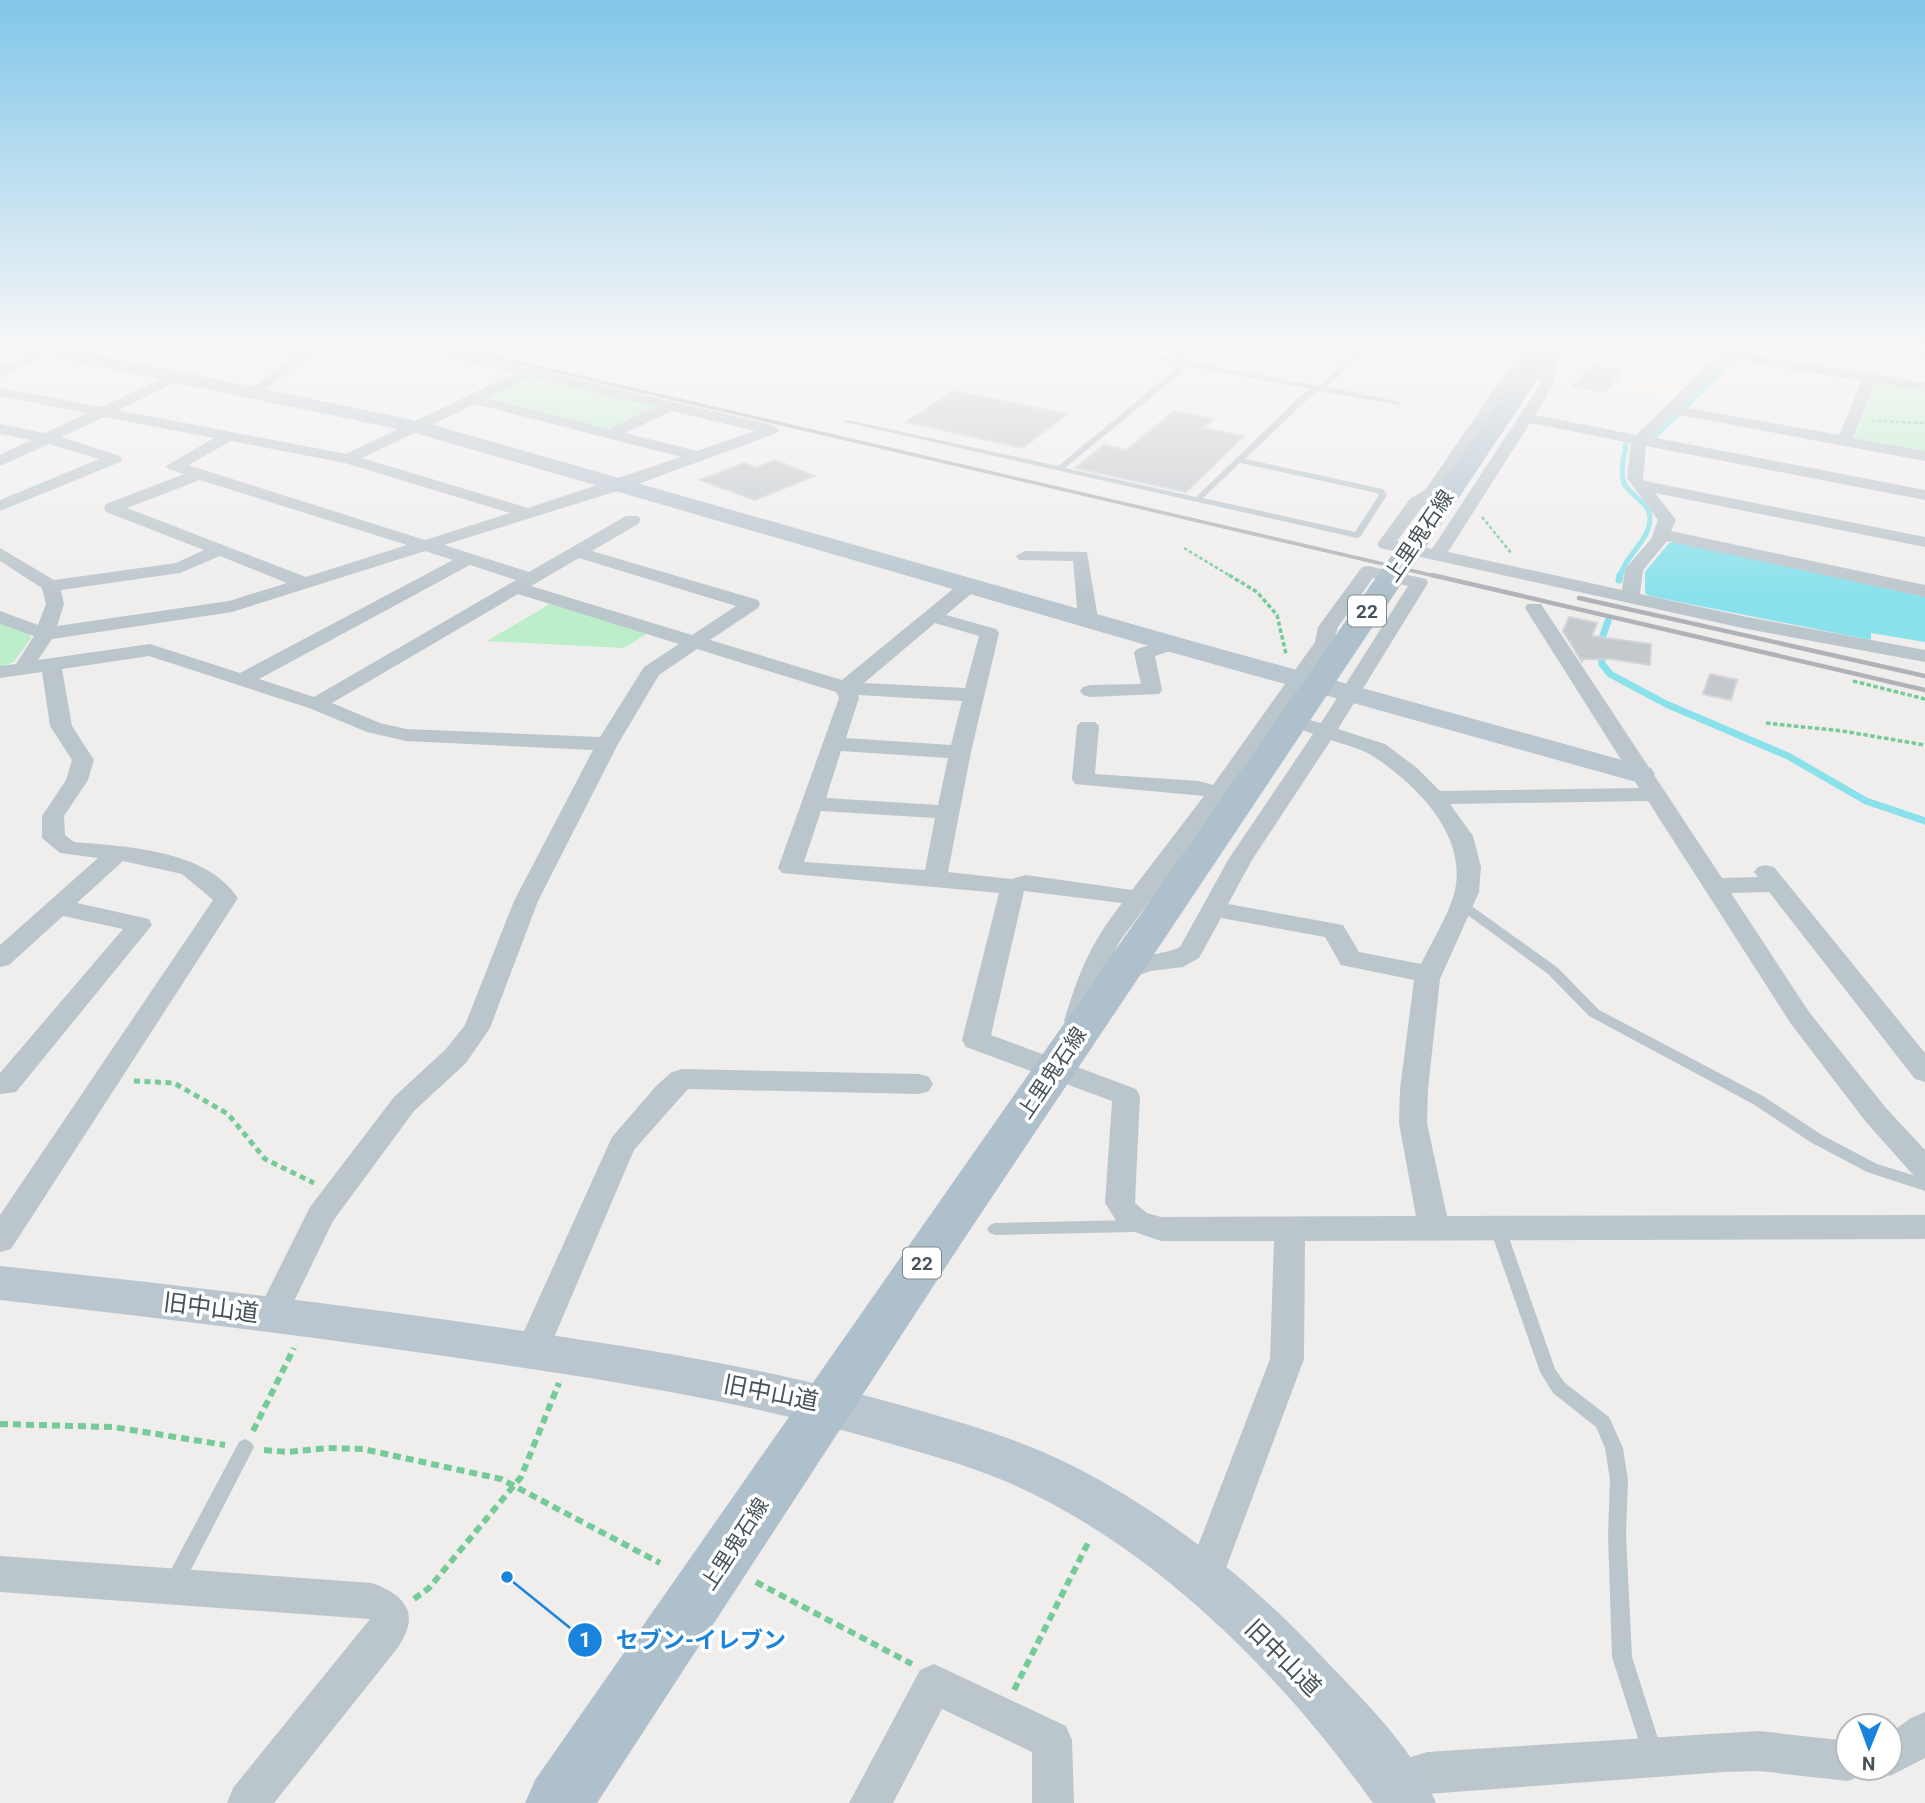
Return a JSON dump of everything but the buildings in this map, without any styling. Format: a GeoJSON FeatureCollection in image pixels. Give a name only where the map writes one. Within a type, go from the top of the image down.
{"type":"FeatureCollection","features":[{"type":"Feature","properties":{"kind":"main road","name":"上里鬼石線"},"geometry":{"type":"LineString","coordinates":[[558,1803],[1062,1058],[1295,724],[1456,502],[1498,430]]}},
{"type":"Feature","properties":{"kind":"street"},"geometry":{"type":"LineString","coordinates":[[0,506],[114,458],[50,439],[6,430]]}},
{"type":"Feature","properties":{"kind":"street"},"geometry":{"type":"LineString","coordinates":[[0,461],[68,430]]}},
{"type":"Feature","properties":{"kind":"street"},"geometry":{"type":"LineString","coordinates":[[203,430],[348,459],[528,513]]}},
{"type":"Feature","properties":{"kind":"street"},"geometry":{"type":"LineString","coordinates":[[348,459],[407,430]]}},
{"type":"Feature","properties":{"kind":"street"},"geometry":{"type":"LineString","coordinates":[[431,430],[1351,694],[1647,784]]}},
{"type":"Feature","properties":{"kind":"street"},"geometry":{"type":"LineString","coordinates":[[596,430],[696,456]]}},
{"type":"Feature","properties":{"kind":"street"},"geometry":{"type":"LineString","coordinates":[[611,434],[619,430]]}},
{"type":"Feature","properties":{"kind":"street"},"geometry":{"type":"LineString","coordinates":[[0,617],[45,634],[232,606],[621,484],[772,430]]}},
{"type":"Feature","properties":{"kind":"street"},"geometry":{"type":"LineString","coordinates":[[1474,430],[1431,494],[1416,503],[1386,544],[1747,623],[1925,656]]}},
{"type":"Feature","properties":{"kind":"street"},"geometry":{"type":"LineString","coordinates":[[1437,555],[1456,502],[1515,430]]}},
{"type":"Feature","properties":{"kind":"street"},"geometry":{"type":"LineString","coordinates":[[1588,430],[1925,495]]}},
{"type":"Feature","properties":{"kind":"street"},"geometry":{"type":"LineString","coordinates":[[1630,597],[1634,569],[1661,534],[1667,520],[1635,478],[1639,440],[1649,430]]}},
{"type":"Feature","properties":{"kind":"street"},"geometry":{"type":"LineString","coordinates":[[1785,430],[1925,456]]}},
{"type":"Feature","properties":{"kind":"street"},"geometry":{"type":"LineString","coordinates":[[1844,441],[1848,430]]}},
{"type":"Feature","properties":{"kind":"street"},"geometry":{"type":"LineString","coordinates":[[231,435],[174,467],[468,559],[522,583],[845,688],[972,695]]}},
{"type":"Feature","properties":{"kind":"street"},"geometry":{"type":"LineString","coordinates":[[197,475],[112,508],[302,582]]}},
{"type":"Feature","properties":{"kind":"street"},"geometry":{"type":"LineString","coordinates":[[1638,485],[1925,542]]}},
{"type":"Feature","properties":{"kind":"street"},"geometry":{"type":"LineString","coordinates":[[316,704],[632,520]]}},
{"type":"Feature","properties":{"kind":"street"},"geometry":{"type":"LineString","coordinates":[[1661,534],[1925,591]]}},
{"type":"Feature","properties":{"kind":"street"},"geometry":{"type":"LineString","coordinates":[[0,552],[51,586],[180,568],[221,549]]}},
{"type":"Feature","properties":{"kind":"street"},"geometry":{"type":"LineString","coordinates":[[285,1328],[321,1215],[404,1104],[456,1056],[477,1028],[526,901],[607,744],[651,671],[751,604],[577,552]]}},
{"type":"Feature","properties":{"kind":"street"},"geometry":{"type":"LineString","coordinates":[[1025,556],[1081,556],[1088,619]]}},
{"type":"Feature","properties":{"kind":"street"},"geometry":{"type":"LineString","coordinates":[[244,679],[468,559]]}},
{"type":"Feature","properties":{"kind":"street"},"geometry":{"type":"LineString","coordinates":[[1062,1058],[1095,964],[1108,939],[1137,898],[1218,793],[1295,724],[1351,694],[1419,583],[1368,571],[1328,627],[1325,642],[1287,676]]}},
{"type":"Feature","properties":{"kind":"street"},"geometry":{"type":"LineString","coordinates":[[845,688],[971,584]]}},
{"type":"Feature","properties":{"kind":"street"},"geometry":{"type":"LineString","coordinates":[[23,669],[45,634],[55,604],[51,586]]}},
{"type":"Feature","properties":{"kind":"street"},"geometry":{"type":"LineString","coordinates":[[1534,608],[1800,1018],[1838,1070],[1925,1169]]}},
{"type":"Feature","properties":{"kind":"street"},"geometry":{"type":"LineString","coordinates":[[930,616],[989,633],[972,695],[935,878]]}},
{"type":"Feature","properties":{"kind":"street"},"geometry":{"type":"LineString","coordinates":[[1090,691],[1152,690],[1144,653],[1172,644]]}},
{"type":"Feature","properties":{"kind":"street"},"geometry":{"type":"LineString","coordinates":[[0,672],[150,650],[316,704],[374,728],[406,735],[607,744]]}},
{"type":"Feature","properties":{"kind":"street"},"geometry":{"type":"LineString","coordinates":[[0,1240],[226,898],[190,869],[142,856],[68,848],[54,838],[53,816],[77,780],[83,760],[61,726],[51,666]]}},
{"type":"Feature","properties":{"kind":"street"},"geometry":{"type":"LineString","coordinates":[[1121,973],[1148,963],[1184,958],[1190,953],[1211,909],[1240,860],[1295,724],[1287,676]]}},
{"type":"Feature","properties":{"kind":"street"},"geometry":{"type":"LineString","coordinates":[[845,688],[849,698],[790,868],[935,878],[1013,887],[1026,882],[1137,898]]}},
{"type":"Feature","properties":{"kind":"street"},"geometry":{"type":"LineString","coordinates":[[1295,724],[1377,749],[1409,773],[1434,798],[1461,836],[1469,867],[1467,892],[1429,974],[1414,1089],[1413,1123],[1434,1229]]}},
{"type":"Feature","properties":{"kind":"street"},"geometry":{"type":"LineString","coordinates":[[1088,726],[1083,779],[1199,788],[1218,793]]}},
{"type":"Feature","properties":{"kind":"street"},"geometry":{"type":"LineString","coordinates":[[833,744],[960,752]]}},
{"type":"Feature","properties":{"kind":"street"},"geometry":{"type":"LineString","coordinates":[[1434,798],[1647,784]]}},
{"type":"Feature","properties":{"kind":"street"},"geometry":{"type":"LineString","coordinates":[[812,804],[947,812]]}},
{"type":"Feature","properties":{"kind":"street"},"geometry":{"type":"LineString","coordinates":[[0,959],[117,853]]}},
{"type":"Feature","properties":{"kind":"street"},"geometry":{"type":"LineString","coordinates":[[1714,886],[1771,878],[1925,1072]]}},
{"type":"Feature","properties":{"kind":"street"},"geometry":{"type":"LineString","coordinates":[[1013,887],[976,1040],[1062,1058],[1126,1096],[1119,1203],[1125,1216],[1140,1225],[1161,1229],[1925,1227]]}},
{"type":"Feature","properties":{"kind":"street"},"geometry":{"type":"LineString","coordinates":[[0,1084],[6,1085],[140,925],[58,907]]}},
{"type":"Feature","properties":{"kind":"street"},"geometry":{"type":"LineString","coordinates":[[1211,909],[1334,932],[1350,958],[1429,974]]}},
{"type":"Feature","properties":{"kind":"street"},"geometry":{"type":"LineString","coordinates":[[546,1366],[622,1145],[667,1092],[682,1079],[919,1084]]}},
{"type":"Feature","properties":{"kind":"street"},"geometry":{"type":"LineString","coordinates":[[1203,1582],[1287,1359],[1290,1229]]}},
{"type":"Feature","properties":{"kind":"street","name":"旧中山道"},"geometry":{"type":"LineString","coordinates":[[0,1283],[546,1366],[657,1370],[827,1404],[957,1442],[1058,1482],[1156,1542],[1305,1676],[1401,1793]]}},
{"type":"Feature","properties":{"kind":"street"},"geometry":{"type":"LineString","coordinates":[[0,1574],[372,1601],[383,1605],[391,1616],[389,1628],[383,1637],[248,1803]]}},
{"type":"Feature","properties":{"kind":"street"},"geometry":{"type":"LineString","coordinates":[[870,1803],[934,1684],[1052,1740],[1053,1803]]}},
{"type":"Feature","properties":{"kind":"street"},"geometry":{"type":"LineString","coordinates":[[1904,1748],[1925,1732]]}},
{"type":"Feature","properties":{"kind":"street"},"geometry":{"type":"LineString","coordinates":[[1401,1793],[1427,1773],[1759,1751],[1834,1759]]}},
{"type":"Feature","properties":{"kind":"lane"},"geometry":{"type":"LineString","coordinates":[[885,430],[1357,535],[1383,495],[1380,491],[1238,460]]}},
{"type":"Feature","properties":{"kind":"lane"},"geometry":{"type":"LineString","coordinates":[[1059,469],[1106,430]]}},
{"type":"Feature","properties":{"kind":"lane"},"geometry":{"type":"LineString","coordinates":[[1198,499],[1270,430]]}},
{"type":"Feature","properties":{"kind":"lane"},"geometry":{"type":"LineString","coordinates":[[1462,905],[1553,971],[1594,1013],[1758,1100],[1816,1139],[1871,1168],[1925,1185]]}},
{"type":"Feature","properties":{"kind":"lane"},"geometry":{"type":"LineString","coordinates":[[995,1229],[1140,1225]]}},
{"type":"Feature","properties":{"kind":"lane"},"geometry":{"type":"LineString","coordinates":[[1499,1229],[1548,1372],[1559,1388],[1603,1422],[1614,1448],[1619,1480],[1617,1535],[1622,1657],[1654,1758]]}},
{"type":"Feature","properties":{"kind":"lane"},"geometry":{"type":"LineString","coordinates":[[172,1587],[245,1447]]}},
{"type":"Feature","properties":{"kind":"path"},"geometry":{"type":"LineString","coordinates":[[1456,502],[1477,511],[1515,557]]}},
{"type":"Feature","properties":{"kind":"path"},"geometry":{"type":"LineString","coordinates":[[1184,548],[1257,592],[1277,615],[1287,659],[1287,676]]}},
{"type":"Feature","properties":{"kind":"path"},"geometry":{"type":"LineString","coordinates":[[1853,681],[1925,699]]}},
{"type":"Feature","properties":{"kind":"path"},"geometry":{"type":"LineString","coordinates":[[1766,723],[1842,731],[1925,745]]}},
{"type":"Feature","properties":{"kind":"path"},"geometry":{"type":"LineString","coordinates":[[106,1079],[174,1083],[228,1114],[265,1159],[337,1194]]}},
{"type":"Feature","properties":{"kind":"path"},"geometry":{"type":"LineString","coordinates":[[245,1447],[285,1328]]}},
{"type":"Feature","properties":{"kind":"path"},"geometry":{"type":"LineString","coordinates":[[391,1616],[429,1588],[521,1477],[546,1366]]}},
{"type":"Feature","properties":{"kind":"path"},"geometry":{"type":"LineString","coordinates":[[0,1424],[101,1424],[171,1432],[245,1447],[287,1452],[328,1448],[363,1449],[501,1479],[660,1563]]}},
{"type":"Feature","properties":{"kind":"path"},"geometry":{"type":"LineString","coordinates":[[1001,1716],[1089,1541]]}},
{"type":"Feature","properties":{"kind":"path"},"geometry":{"type":"LineString","coordinates":[[755,1581],[915,1666],[934,1684]]}},
{"type":"Feature","properties":{"kind":"green space"},"geometry":{"type":"Polygon","coordinates":[[[1857,430],[1925,430],[1925,453],[1854,438],[1857,430]]]}},
{"type":"Feature","properties":{"kind":"green space"},"geometry":{"type":"Polygon","coordinates":[[[550,604],[648,633],[624,648],[487,641],[550,604]]]}},
{"type":"Feature","properties":{"kind":"green space"},"geometry":{"type":"Polygon","coordinates":[[[0,622],[29,633],[31,638],[14,662],[0,667],[0,622]]]}},
{"type":"Feature","properties":{"kind":"water"},"geometry":{"type":"Polygon","coordinates":[[[1676,542],[1925,597],[1925,642],[1871,633],[1871,640],[1650,596],[1645,593],[1645,572],[1669,543],[1676,542]]]}},
{"type":"Feature","properties":{"kind":"waterway"},"geometry":{"type":"LineString","coordinates":[[1654,437],[1661,430]]}},
{"type":"Feature","properties":{"kind":"waterway"},"geometry":{"type":"LineString","coordinates":[[1620,577],[1646,534],[1650,518],[1647,508],[1624,483],[1622,469],[1626,444]]}},
{"type":"Feature","properties":{"kind":"waterway"},"geometry":{"type":"LineString","coordinates":[[1619,580],[1620,575]]}},
{"type":"Feature","properties":{"kind":"waterway"},"geometry":{"type":"LineString","coordinates":[[1608,621],[1601,641],[1602,664],[1610,674],[1666,704],[1788,756],[1866,801],[1925,821]]}},
{"type":"Feature","properties":{"kind":"railway"},"geometry":{"type":"LineString","coordinates":[[808,430],[1439,577]]}},
{"type":"Feature","properties":{"kind":"railway"},"geometry":{"type":"LineString","coordinates":[[1432,575],[1925,690]]}},
{"type":"Feature","properties":{"kind":"railway"},"geometry":{"type":"LineString","coordinates":[[1579,598],[1925,676]]}},
{"type":"Feature","properties":{"kind":"place","name":"セブン-イレブン"},"geometry":{"type":"Point","coordinates":[507,1577]}}]}
